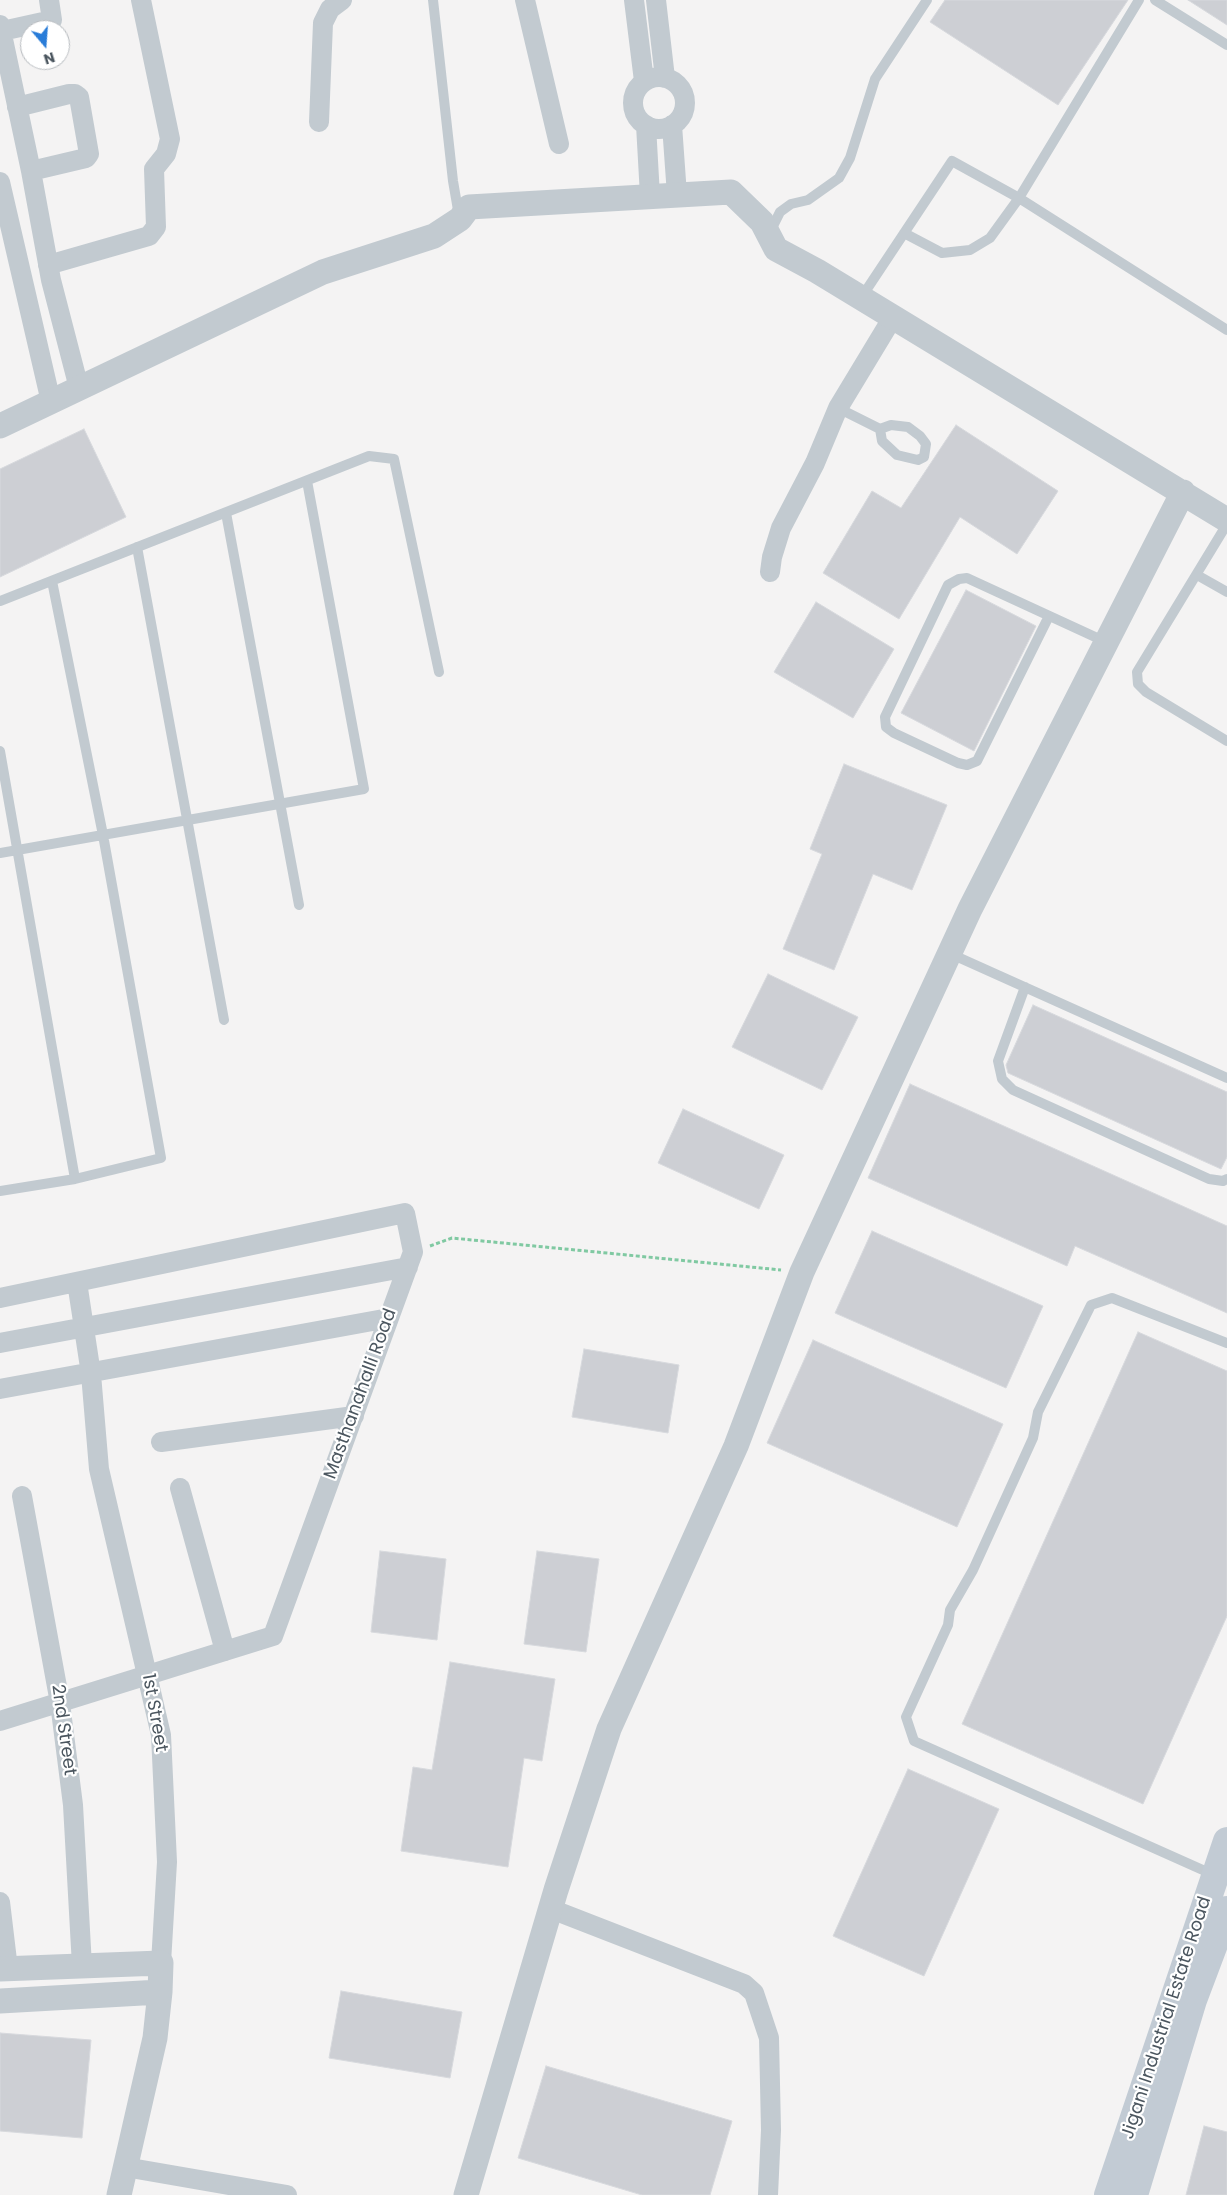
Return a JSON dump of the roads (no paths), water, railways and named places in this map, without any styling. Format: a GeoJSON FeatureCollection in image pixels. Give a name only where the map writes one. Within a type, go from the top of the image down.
{"type":"FeatureCollection","features":[{"type":"Feature","properties":{"kind":"main road","name":"Jigani Industrial Estate Road"},"geometry":{"type":"LineString","coordinates":[[1108,2195],[1227,1841]]}},
{"type":"Feature","properties":{"kind":"main road","name":"Jigani Industrial Estate Road"},"geometry":{"type":"LineString","coordinates":[[1134,2195],[1193,2000],[1227,1910]]}},
{"type":"Feature","properties":{"kind":"street"},"geometry":{"type":"LineString","coordinates":[[49,0],[52,20],[1,28],[6,82],[17,107],[50,273],[79,388]]}},
{"type":"Feature","properties":{"kind":"street"},"geometry":{"type":"LineString","coordinates":[[25,288],[50,273],[149,236],[156,227],[154,169],[166,154],[170,139],[142,0]]}},
{"type":"Feature","properties":{"kind":"street"},"geometry":{"type":"LineString","coordinates":[[320,122],[323,23],[330,9],[342,0]]}},
{"type":"Feature","properties":{"kind":"street"},"geometry":{"type":"LineString","coordinates":[[525,0],[559,144]]}},
{"type":"Feature","properties":{"kind":"street"},"geometry":{"type":"LineString","coordinates":[[634,0],[644,81]]}},
{"type":"Feature","properties":{"kind":"street"},"geometry":{"type":"LineString","coordinates":[[656,0],[665,78]]}},
{"type":"Feature","properties":{"kind":"street"},"geometry":{"type":"LineString","coordinates":[[652,78],[665,78],[676,83],[684,97],[682,113],[672,125],[656,129],[646,125],[637,117],[633,102],[638,87],[644,81],[652,78]]}},
{"type":"Feature","properties":{"kind":"street"},"geometry":{"type":"LineString","coordinates":[[17,107],[69,94],[75,94],[79,97],[89,154],[86,158],[31,171]]}},
{"type":"Feature","properties":{"kind":"street"},"geometry":{"type":"LineString","coordinates":[[646,125],[650,196]]}},
{"type":"Feature","properties":{"kind":"street"},"geometry":{"type":"LineString","coordinates":[[672,125],[677,195]]}},
{"type":"Feature","properties":{"kind":"street"},"geometry":{"type":"LineString","coordinates":[[0,182],[6,238],[25,288],[51,402]]}},
{"type":"Feature","properties":{"kind":"street"},"geometry":{"type":"LineString","coordinates":[[0,426],[323,272],[434,236],[460,219],[469,207],[731,192],[762,222],[776,249],[893,317],[1227,520]]}},
{"type":"Feature","properties":{"kind":"street"},"geometry":{"type":"LineString","coordinates":[[770,572],[772,557],[781,528],[815,463],[838,408],[893,317]]}},
{"type":"Feature","properties":{"kind":"street"},"geometry":{"type":"LineString","coordinates":[[466,2195],[551,1909],[609,1730],[736,1446],[802,1272],[970,909],[1183,492]]}},
{"type":"Feature","properties":{"kind":"street"},"geometry":{"type":"LineString","coordinates":[[0,1298],[405,1213],[410,1259],[84,1328],[0,1342]]}},
{"type":"Feature","properties":{"kind":"street","name":"Masthanahalli Road"},"geometry":{"type":"LineString","coordinates":[[0,1721],[274,1636],[410,1259]]}},
{"type":"Feature","properties":{"kind":"street","name":"1st Street"},"geometry":{"type":"LineString","coordinates":[[77,1282],[91,1374],[99,1469],[161,1735],[167,1862],[161,1963]]}},
{"type":"Feature","properties":{"kind":"street"},"geometry":{"type":"LineString","coordinates":[[0,1389],[91,1374],[389,1318]]}},
{"type":"Feature","properties":{"kind":"street"},"geometry":{"type":"LineString","coordinates":[[161,1442],[354,1416]]}},
{"type":"Feature","properties":{"kind":"street"},"geometry":{"type":"LineString","coordinates":[[180,1488],[224,1651]]}},
{"type":"Feature","properties":{"kind":"street","name":"2nd Street"},"geometry":{"type":"LineString","coordinates":[[22,1496],[60,1703],[73,1805],[82,1966]]}},
{"type":"Feature","properties":{"kind":"street"},"geometry":{"type":"LineString","coordinates":[[0,1902],[4,1969],[161,1963],[155,2038],[119,2195]]}},
{"type":"Feature","properties":{"kind":"street"},"geometry":{"type":"LineString","coordinates":[[551,1909],[744,1984],[754,1993],[768,2038],[771,2130],[768,2195]]}},
{"type":"Feature","properties":{"kind":"street"},"geometry":{"type":"LineString","coordinates":[[0,2001],[160,1992]]}},
{"type":"Feature","properties":{"kind":"street"},"geometry":{"type":"LineString","coordinates":[[125,2166],[287,2195]]}},
{"type":"Feature","properties":{"kind":"lane"},"geometry":{"type":"LineString","coordinates":[[433,0],[452,181],[460,219]]}},
{"type":"Feature","properties":{"kind":"lane"},"geometry":{"type":"LineString","coordinates":[[769,235],[780,212],[791,204],[808,200],[839,178],[850,158],[875,79],[927,0]]}},
{"type":"Feature","properties":{"kind":"lane"},"geometry":{"type":"LineString","coordinates":[[904,234],[942,253],[970,250],[990,238],[1019,198],[1139,0]]}},
{"type":"Feature","properties":{"kind":"lane"},"geometry":{"type":"LineString","coordinates":[[1154,0],[1227,45]]}},
{"type":"Feature","properties":{"kind":"lane"},"geometry":{"type":"LineString","coordinates":[[861,298],[952,161],[1019,198],[1227,330]]}},
{"type":"Feature","properties":{"kind":"lane"},"geometry":{"type":"LineString","coordinates":[[838,408],[880,430]]}},
{"type":"Feature","properties":{"kind":"lane"},"geometry":{"type":"LineString","coordinates":[[891,425],[908,427],[920,436],[926,444],[924,457],[918,460],[897,455],[882,441],[880,430],[891,425]]}},
{"type":"Feature","properties":{"kind":"lane"},"geometry":{"type":"LineString","coordinates":[[0,601],[369,456],[394,459],[439,672]]}},
{"type":"Feature","properties":{"kind":"lane"},"geometry":{"type":"LineString","coordinates":[[0,853],[364,789],[307,481]]}},
{"type":"Feature","properties":{"kind":"lane"},"geometry":{"type":"LineString","coordinates":[[226,513],[298,905]]}},
{"type":"Feature","properties":{"kind":"lane"},"geometry":{"type":"LineString","coordinates":[[1227,524],[1137,672],[1138,684],[1146,692],[1227,741]]}},
{"type":"Feature","properties":{"kind":"lane"},"geometry":{"type":"LineString","coordinates":[[137,547],[224,1020]]}},
{"type":"Feature","properties":{"kind":"lane"},"geometry":{"type":"LineString","coordinates":[[1197,575],[1227,592]]}},
{"type":"Feature","properties":{"kind":"lane"},"geometry":{"type":"LineString","coordinates":[[1049,616],[977,761],[967,765],[958,763],[894,733],[886,726],[885,717],[948,585],[960,579],[967,578],[1106,642]]}},
{"type":"Feature","properties":{"kind":"lane"},"geometry":{"type":"LineString","coordinates":[[0,1191],[75,1179],[161,1158],[103,835],[52,581]]}},
{"type":"Feature","properties":{"kind":"lane"},"geometry":{"type":"LineString","coordinates":[[0,751],[75,1179]]}},
{"type":"Feature","properties":{"kind":"lane"},"geometry":{"type":"LineString","coordinates":[[950,954],[1227,1078]]}},
{"type":"Feature","properties":{"kind":"lane"},"geometry":{"type":"LineString","coordinates":[[1025,987],[998,1061],[1002,1078],[1013,1090],[1210,1179],[1223,1181],[1227,1179]]}},
{"type":"Feature","properties":{"kind":"lane"},"geometry":{"type":"LineString","coordinates":[[1214,1875],[914,1740],[906,1717],[948,1626],[950,1610],[973,1570],[1033,1438],[1038,1412],[1091,1305],[1112,1298],[1227,1343]]}}]}
